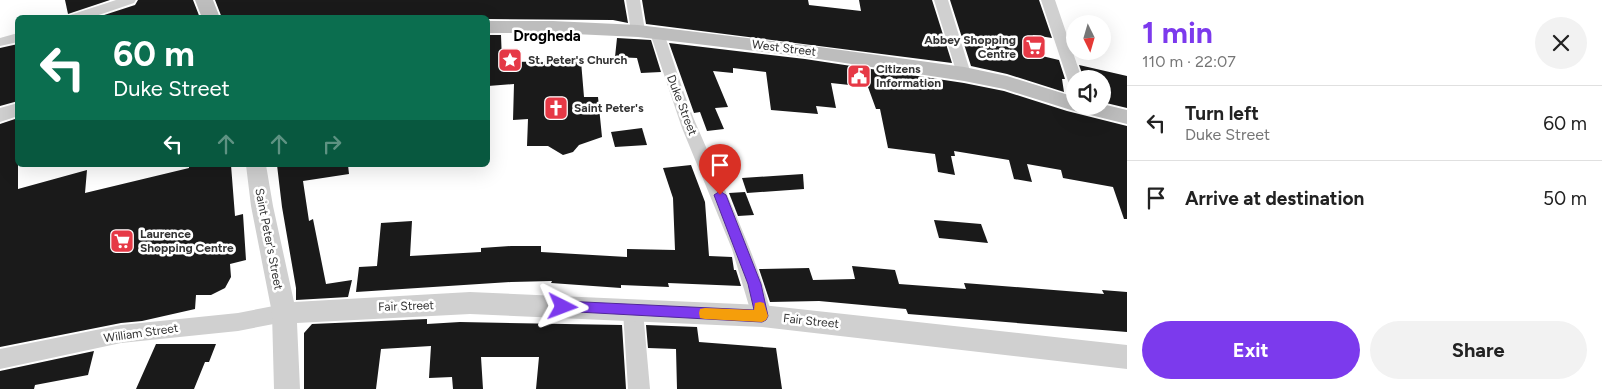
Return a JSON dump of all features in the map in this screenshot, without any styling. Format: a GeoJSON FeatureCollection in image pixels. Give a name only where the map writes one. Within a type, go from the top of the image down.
{"type":"FeatureCollection","features":[{"type":"Feature","properties":{"kind":"main road"},"geometry":{"type":"LineString","coordinates":[[204,0],[210,15]]}},
{"type":"Feature","properties":{"kind":"main road","name":"West Street"},"geometry":{"type":"LineString","coordinates":[[490,27],[638,30],[805,50],[964,74],[1007,83],[1066,101]]}},
{"type":"Feature","properties":{"kind":"main road"},"geometry":{"type":"LineString","coordinates":[[1111,113],[1127,117]]}},
{"type":"Feature","properties":{"kind":"street"},"geometry":{"type":"LineString","coordinates":[[84,15],[129,0]]}},
{"type":"Feature","properties":{"kind":"street"},"geometry":{"type":"LineString","coordinates":[[633,0],[638,30]]}},
{"type":"Feature","properties":{"kind":"street"},"geometry":{"type":"LineString","coordinates":[[941,0],[964,74]]}},
{"type":"Feature","properties":{"kind":"street"},"geometry":{"type":"LineString","coordinates":[[1048,0],[1071,70]]}},
{"type":"Feature","properties":{"kind":"street","name":"Duke Street"},"geometry":{"type":"LineString","coordinates":[[657,33],[677,96],[725,205],[754,284],[762,316]]}},
{"type":"Feature","properties":{"kind":"street"},"geometry":{"type":"LineString","coordinates":[[0,42],[15,37]]}},
{"type":"Feature","properties":{"kind":"street"},"geometry":{"type":"LineString","coordinates":[[0,115],[15,110]]}},
{"type":"Feature","properties":{"kind":"street","name":"Saint Peter's Street"},"geometry":{"type":"LineString","coordinates":[[256,167],[262,206],[284,313],[287,389]]}},
{"type":"Feature","properties":{"kind":"street","name":"Fair Street"},"geometry":{"type":"LineString","coordinates":[[284,313],[470,303],[762,316],[1127,357]]}},
{"type":"Feature","properties":{"kind":"street"},"geometry":{"type":"LineString","coordinates":[[633,310],[639,389]]}},
{"type":"Feature","properties":{"kind":"street","name":"William Street"},"geometry":{"type":"LineString","coordinates":[[0,359],[120,334],[238,322],[284,313]]}},
{"type":"Feature","properties":{"kind":"building"},"geometry":{"type":"Polygon","coordinates":[[[65,0],[110,0],[68,14],[65,0]]]}},
{"type":"Feature","properties":{"kind":"building"},"geometry":{"type":"Polygon","coordinates":[[[138,0],[193,0],[199,15],[104,15],[135,5],[138,0]]]}},
{"type":"Feature","properties":{"kind":"building"},"geometry":{"type":"Polygon","coordinates":[[[215,0],[624,0],[628,23],[613,20],[490,19],[490,15],[221,15],[215,0]]]}},
{"type":"Feature","properties":{"kind":"building"},"geometry":{"type":"Polygon","coordinates":[[[642,0],[808,0],[809,5],[861,11],[859,0],[932,0],[952,63],[646,24],[642,0]]]}},
{"type":"Feature","properties":{"kind":"building"},"geometry":{"type":"Polygon","coordinates":[[[950,0],[1039,0],[1052,38],[1033,35],[1029,53],[1059,60],[1065,79],[1062,79],[1064,92],[1007,74],[971,66],[950,0]]]}},
{"type":"Feature","properties":{"kind":"building","name":"Saint Peter's"},"geometry":{"type":"Polygon","coordinates":[[[490,35],[501,35],[502,62],[581,61],[584,97],[598,97],[602,137],[579,145],[573,152],[563,155],[548,146],[527,146],[528,119],[513,120],[514,84],[490,86],[490,35]]]}},
{"type":"Feature","properties":{"kind":"building"},"geometry":{"type":"Polygon","coordinates":[[[617,38],[651,40],[661,72],[641,73],[637,58],[615,57],[617,38]]]}},
{"type":"Feature","properties":{"kind":"building"},"geometry":{"type":"Polygon","coordinates":[[[669,43],[805,59],[964,83],[1004,91],[1066,111],[1066,115],[1083,115],[1127,126],[1127,219],[1124,219],[1113,187],[1063,178],[1061,170],[1027,164],[1032,182],[1014,179],[1009,160],[954,151],[955,156],[951,156],[955,175],[938,172],[935,154],[888,148],[880,109],[876,109],[868,87],[831,83],[836,108],[816,106],[818,114],[771,110],[766,72],[733,68],[733,73],[713,71],[728,107],[715,108],[724,129],[707,131],[700,112],[694,113],[669,43]]]}},
{"type":"Feature","properties":{"kind":"building"},"geometry":{"type":"Polygon","coordinates":[[[15,45],[15,102],[0,106],[0,48],[15,45]]]}},
{"type":"Feature","properties":{"kind":"building"},"geometry":{"type":"Polygon","coordinates":[[[1079,65],[1101,70],[1081,70],[1079,65]]]}},
{"type":"Feature","properties":{"kind":"building"},"geometry":{"type":"Polygon","coordinates":[[[1111,72],[1127,76],[1127,108],[1111,104],[1111,72]]]}},
{"type":"Feature","properties":{"kind":"building","name":"Laurence Shopping Centre"},"geometry":{"type":"Polygon","coordinates":[[[15,119],[15,167],[18,167],[18,189],[87,170],[85,193],[189,167],[231,167],[235,216],[243,214],[246,260],[230,264],[231,277],[225,288],[211,295],[196,295],[195,309],[142,321],[121,323],[0,347],[0,124],[15,119]]]}},
{"type":"Feature","properties":{"kind":"building"},"geometry":{"type":"Polygon","coordinates":[[[642,128],[647,145],[615,147],[611,132],[642,128]]]}},
{"type":"Feature","properties":{"kind":"building"},"geometry":{"type":"Polygon","coordinates":[[[691,165],[705,202],[709,256],[732,257],[734,270],[736,270],[741,286],[668,283],[669,287],[621,285],[621,288],[551,283],[552,281],[356,292],[359,267],[377,266],[381,223],[412,221],[410,256],[481,252],[481,248],[511,246],[541,246],[541,252],[627,257],[627,249],[675,250],[673,198],[663,168],[691,165]]]}},
{"type":"Feature","properties":{"kind":"building"},"geometry":{"type":"Polygon","coordinates":[[[277,167],[348,167],[349,174],[303,181],[309,221],[313,219],[326,284],[352,280],[348,297],[296,300],[296,288],[277,167]]]}},
{"type":"Feature","properties":{"kind":"building"},"geometry":{"type":"Polygon","coordinates":[[[803,174],[804,189],[747,193],[742,178],[803,174]]]}},
{"type":"Feature","properties":{"kind":"building"},"geometry":{"type":"Polygon","coordinates":[[[745,192],[754,215],[738,216],[729,193],[745,192]]]}},
{"type":"Feature","properties":{"kind":"building"},"geometry":{"type":"Polygon","coordinates":[[[934,220],[981,224],[988,243],[939,238],[934,220]]]}},
{"type":"Feature","properties":{"kind":"building"},"geometry":{"type":"Polygon","coordinates":[[[852,266],[895,270],[899,284],[966,289],[964,283],[1104,294],[1102,290],[1127,292],[1127,332],[908,314],[906,309],[819,301],[770,302],[759,269],[809,268],[813,280],[855,279],[852,266]]]}},
{"type":"Feature","properties":{"kind":"building"},"geometry":{"type":"Polygon","coordinates":[[[427,319],[427,324],[460,322],[622,325],[626,389],[536,389],[539,357],[481,357],[483,389],[453,389],[452,377],[429,378],[431,346],[381,349],[376,389],[304,389],[304,333],[312,324],[427,319]]]}},
{"type":"Feature","properties":{"kind":"building"},"geometry":{"type":"Polygon","coordinates":[[[646,325],[697,327],[699,342],[776,348],[782,389],[677,389],[676,349],[648,348],[646,325]]]}},
{"type":"Feature","properties":{"kind":"building"},"geometry":{"type":"Polygon","coordinates":[[[156,344],[216,344],[209,362],[205,362],[194,389],[136,389],[156,344]]]}},
{"type":"Feature","properties":{"kind":"building"},"geometry":{"type":"Polygon","coordinates":[[[94,351],[88,375],[35,385],[34,389],[0,389],[0,371],[94,351]]]}},
{"type":"Feature","properties":{"kind":"slow traffic"},"geometry":{"type":"LineString","coordinates":[[705,313],[762,316],[760,307]]}},
{"type":"Feature","properties":{"kind":"place","name":"Abbey Shopping Centre"},"geometry":{"type":"Point","coordinates":[1034,47]}},
{"type":"Feature","properties":{"kind":"place","name":"St. Peter's Church"},"geometry":{"type":"Point","coordinates":[510,60]}},
{"type":"Feature","properties":{"kind":"place","name":"Citizens Information"},"geometry":{"type":"Point","coordinates":[859,76]}},
{"type":"Feature","properties":{"kind":"place","name":"Saint Peter's"},"geometry":{"type":"Point","coordinates":[556,108]}},
{"type":"Feature","properties":{"kind":"place","name":"Laurence Shopping Centre"},"geometry":{"type":"Point","coordinates":[122,241]}},
{"type":"Feature","properties":{"kind":"district","name":"Drogheda"},"geometry":{"type":"Point","coordinates":[547,36]}},
{"type":"Feature","properties":{"kind":"route"},"geometry":{"type":"LineString","coordinates":[[563,307],[762,316],[754,284],[720,195]]}}]}
